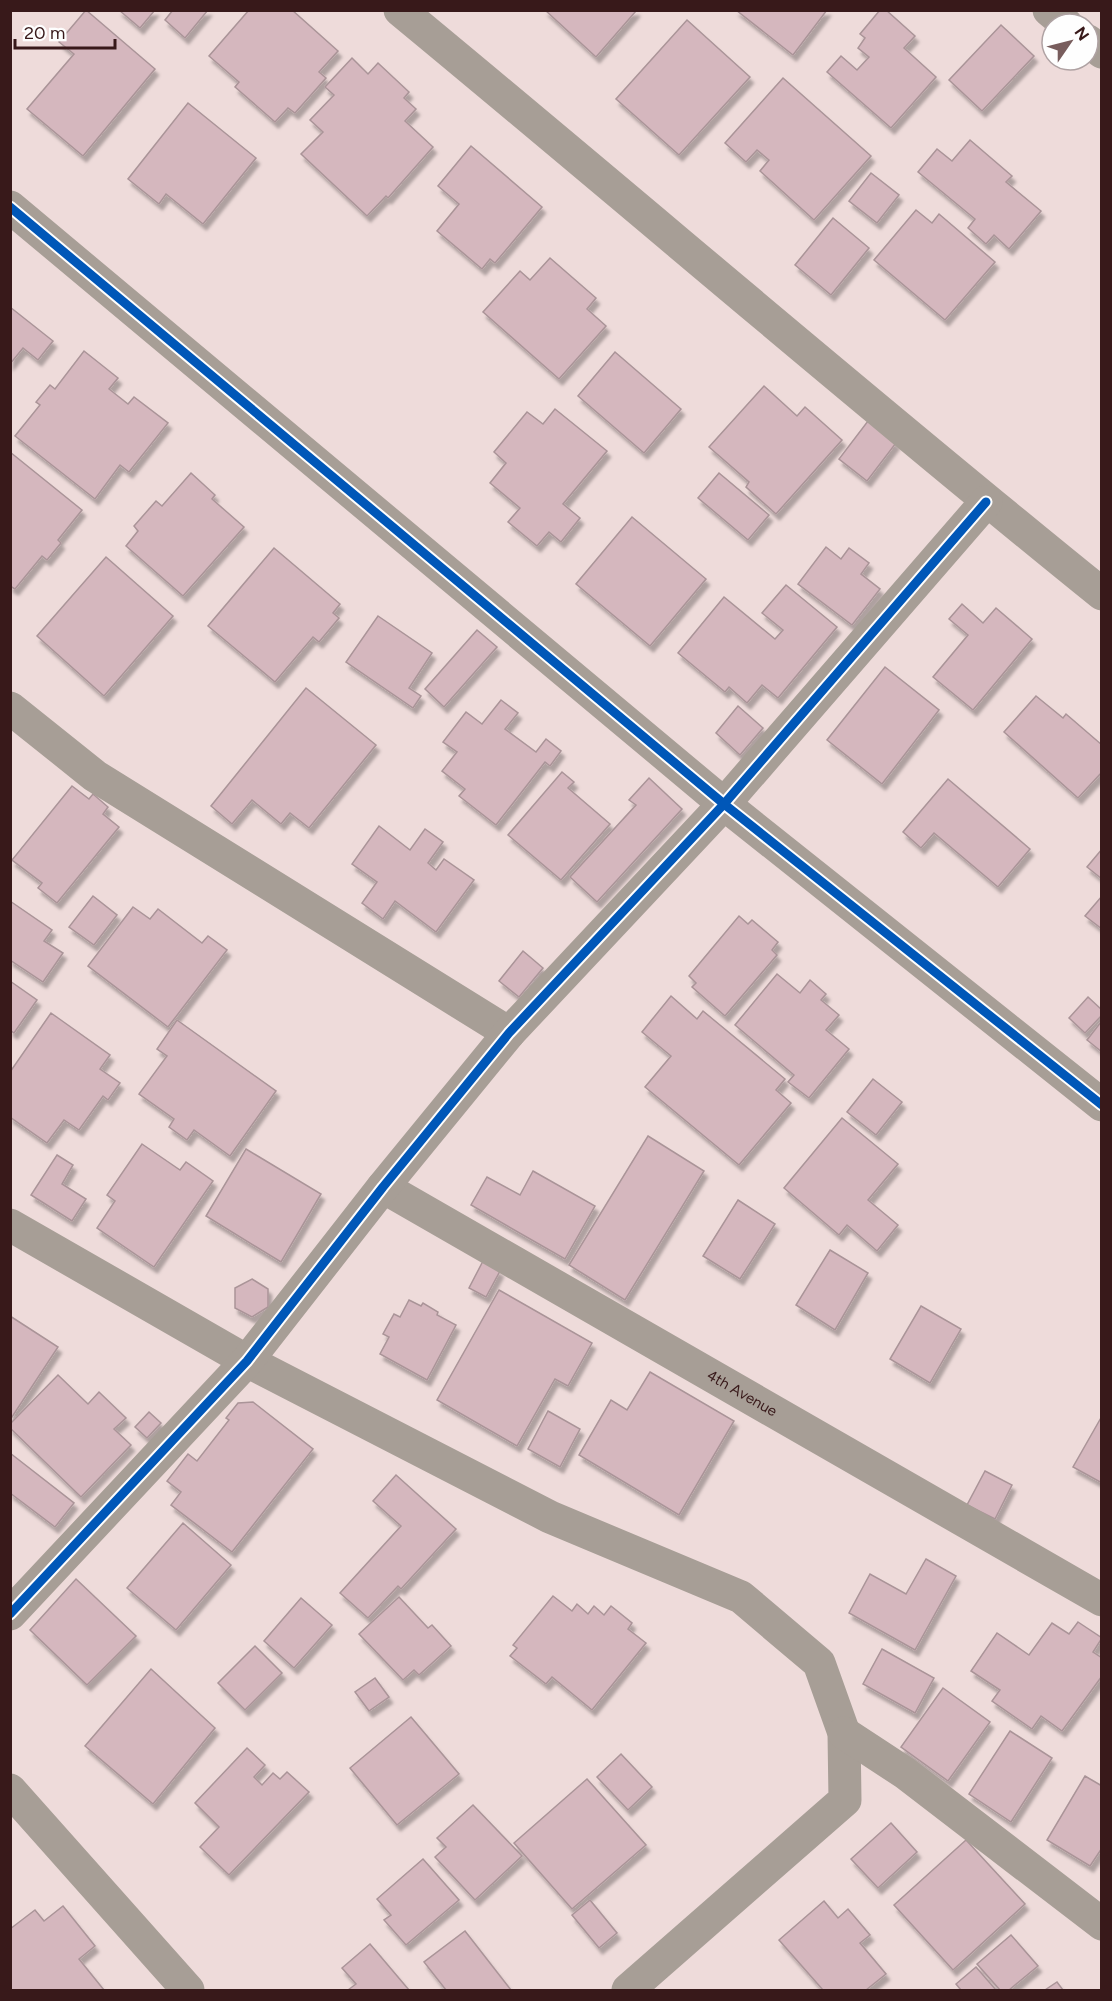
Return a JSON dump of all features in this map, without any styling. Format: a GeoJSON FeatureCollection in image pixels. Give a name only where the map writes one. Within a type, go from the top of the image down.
{"type":"FeatureCollection","features":[{"type":"Feature","properties":{"kind":"street"},"geometry":{"type":"LineString","coordinates":[[400,10],[986,502],[1101,594]]}},
{"type":"Feature","properties":{"kind":"street"},"geometry":{"type":"LineString","coordinates":[[10,207],[724,804],[1101,1105]]}},
{"type":"Feature","properties":{"kind":"street"},"geometry":{"type":"LineString","coordinates":[[10,1614],[247,1361],[509,1033],[724,804],[986,502]]}},
{"type":"Feature","properties":{"kind":"street"},"geometry":{"type":"LineString","coordinates":[[10,708],[95,776],[509,1033]]}},
{"type":"Feature","properties":{"kind":"street","name":"4th Avenue"},"geometry":{"type":"LineString","coordinates":[[384,1187],[1101,1600]]}},
{"type":"Feature","properties":{"kind":"street"},"geometry":{"type":"LineString","coordinates":[[10,1225],[247,1361],[550,1517],[741,1597],[819,1663],[844,1733],[845,1800],[628,1990]]}},
{"type":"Feature","properties":{"kind":"street"},"geometry":{"type":"LineString","coordinates":[[844,1733],[905,1773],[1101,1924]]}},
{"type":"Feature","properties":{"kind":"street"},"geometry":{"type":"LineString","coordinates":[[10,1790],[188,1990]]}},
{"type":"Feature","properties":{"kind":"building"},"geometry":{"type":"Polygon","coordinates":[[[86,10],[155,69],[83,156],[27,109],[74,54],[59,42],[86,10]]]}},
{"type":"Feature","properties":{"kind":"building"},"geometry":{"type":"Polygon","coordinates":[[[119,10],[155,10],[140,28],[119,10]]]}},
{"type":"Feature","properties":{"kind":"building"},"geometry":{"type":"Polygon","coordinates":[[[173,10],[208,10],[185,38],[165,20],[173,10]]]}},
{"type":"Feature","properties":{"kind":"building"},"geometry":{"type":"Polygon","coordinates":[[[249,10],[292,10],[338,51],[319,72],[326,78],[295,113],[288,108],[275,122],[235,87],[239,82],[209,56],[249,10]]]}},
{"type":"Feature","properties":{"kind":"building"},"geometry":{"type":"Polygon","coordinates":[[[545,10],[636,10],[636,11],[596,57],[545,10]]]}},
{"type":"Feature","properties":{"kind":"building"},"geometry":{"type":"Polygon","coordinates":[[[736,10],[827,10],[793,55],[736,10]]]}},
{"type":"Feature","properties":{"kind":"building"},"geometry":{"type":"Polygon","coordinates":[[[880,10],[886,10],[915,36],[904,48],[936,77],[891,128],[827,72],[841,56],[857,70],[869,57],[858,48],[865,38],[860,34],[880,10]]]}},
{"type":"Feature","properties":{"kind":"building"},"geometry":{"type":"Polygon","coordinates":[[[687,20],[750,77],[679,155],[616,99],[687,20]]]}},
{"type":"Feature","properties":{"kind":"building"},"geometry":{"type":"Polygon","coordinates":[[[1001,25],[1034,56],[982,111],[949,80],[1001,25]]]}},
{"type":"Feature","properties":{"kind":"building"},"geometry":{"type":"Polygon","coordinates":[[[352,58],[368,74],[378,63],[409,92],[404,98],[416,109],[405,121],[433,147],[388,198],[386,196],[367,216],[301,154],[323,132],[310,120],[334,95],[325,87],[352,58]]]}},
{"type":"Feature","properties":{"kind":"building"},"geometry":{"type":"Polygon","coordinates":[[[783,78],[871,156],[814,220],[760,171],[769,160],[757,150],[746,162],[725,143],[783,78]]]}},
{"type":"Feature","properties":{"kind":"building"},"geometry":{"type":"Polygon","coordinates":[[[188,103],[256,158],[203,224],[166,194],[159,204],[128,179],[188,103]]]}},
{"type":"Feature","properties":{"kind":"building"},"geometry":{"type":"Polygon","coordinates":[[[970,140],[1012,176],[1006,182],[1041,211],[1009,249],[994,235],[986,244],[968,228],[975,219],[918,172],[937,149],[952,161],[970,140]]]}},
{"type":"Feature","properties":{"kind":"building"},"geometry":{"type":"Polygon","coordinates":[[[471,146],[542,207],[495,263],[490,259],[482,269],[437,231],[459,204],[438,186],[471,146]]]}},
{"type":"Feature","properties":{"kind":"building"},"geometry":{"type":"Polygon","coordinates":[[[871,173],[899,195],[877,223],[849,201],[871,173]]]}},
{"type":"Feature","properties":{"kind":"building"},"geometry":{"type":"Polygon","coordinates":[[[916,210],[932,223],[939,214],[995,262],[945,320],[874,260],[916,210]]]}},
{"type":"Feature","properties":{"kind":"building"},"geometry":{"type":"Polygon","coordinates":[[[833,218],[869,248],[831,295],[795,265],[833,218]]]}},
{"type":"Feature","properties":{"kind":"building"},"geometry":{"type":"Polygon","coordinates":[[[550,258],[596,298],[587,309],[606,326],[559,379],[483,312],[520,271],[530,280],[550,258]]]}},
{"type":"Feature","properties":{"kind":"building"},"geometry":{"type":"Polygon","coordinates":[[[10,307],[53,341],[38,360],[23,348],[10,364],[10,307]]]}},
{"type":"Feature","properties":{"kind":"building"},"geometry":{"type":"Polygon","coordinates":[[[84,351],[118,378],[109,389],[128,404],[134,397],[168,423],[129,472],[120,465],[95,499],[15,436],[40,405],[36,402],[50,385],[55,389],[84,351]]]}},
{"type":"Feature","properties":{"kind":"building"},"geometry":{"type":"Polygon","coordinates":[[[615,352],[681,409],[644,453],[578,396],[615,352]]]}},
{"type":"Feature","properties":{"kind":"building"},"geometry":{"type":"Polygon","coordinates":[[[764,386],[797,416],[805,407],[842,440],[776,514],[746,487],[749,482],[709,447],[764,386]]]}},
{"type":"Feature","properties":{"kind":"building"},"geometry":{"type":"Polygon","coordinates":[[[555,409],[607,451],[563,504],[580,518],[561,542],[549,532],[537,546],[508,522],[520,508],[490,483],[506,463],[494,452],[527,412],[543,424],[555,409]]]}},
{"type":"Feature","properties":{"kind":"building"},"geometry":{"type":"Polygon","coordinates":[[[868,421],[896,443],[867,481],[839,459],[868,421]]]}},
{"type":"Feature","properties":{"kind":"building"},"geometry":{"type":"Polygon","coordinates":[[[10,452],[82,510],[58,540],[61,543],[47,560],[42,556],[15,589],[10,586],[10,452]]]}},
{"type":"Feature","properties":{"kind":"building"},"geometry":{"type":"Polygon","coordinates":[[[191,473],[215,495],[212,499],[244,527],[183,596],[126,546],[138,531],[134,526],[156,501],[162,506],[191,473]]]}},
{"type":"Feature","properties":{"kind":"building"},"geometry":{"type":"Polygon","coordinates":[[[719,473],[769,515],[748,540],[698,498],[719,473]]]}},
{"type":"Feature","properties":{"kind":"building"},"geometry":{"type":"Polygon","coordinates":[[[632,517],[706,579],[650,646],[576,584],[632,517]]]}},
{"type":"Feature","properties":{"kind":"building"},"geometry":{"type":"Polygon","coordinates":[[[826,547],[841,559],[849,548],[869,563],[861,574],[880,589],[852,625],[798,584],[826,547]]]}},
{"type":"Feature","properties":{"kind":"building"},"geometry":{"type":"Polygon","coordinates":[[[274,548],[340,604],[333,613],[339,618],[319,642],[313,637],[275,682],[208,626],[274,548]]]}},
{"type":"Feature","properties":{"kind":"building"},"geometry":{"type":"Polygon","coordinates":[[[106,557],[173,616],[104,696],[37,636],[106,557]]]}},
{"type":"Feature","properties":{"kind":"building"},"geometry":{"type":"Polygon","coordinates":[[[786,585],[837,627],[778,698],[762,685],[747,703],[729,687],[725,692],[678,653],[724,597],[775,639],[783,630],[762,613],[786,585]]]}},
{"type":"Feature","properties":{"kind":"building"},"geometry":{"type":"Polygon","coordinates":[[[962,604],[983,623],[996,608],[1032,639],[973,710],[933,677],[968,635],[949,619],[962,604]]]}},
{"type":"Feature","properties":{"kind":"building"},"geometry":{"type":"Polygon","coordinates":[[[378,616],[432,653],[409,688],[421,696],[413,708],[346,662],[378,616]]]}},
{"type":"Feature","properties":{"kind":"building"},"geometry":{"type":"Polygon","coordinates":[[[477,630],[497,647],[444,707],[425,689],[477,630]]]}},
{"type":"Feature","properties":{"kind":"building"},"geometry":{"type":"Polygon","coordinates":[[[885,667],[939,710],[882,784],[827,740],[885,667]]]}},
{"type":"Feature","properties":{"kind":"building"},"geometry":{"type":"Polygon","coordinates":[[[306,688],[376,745],[309,828],[290,813],[281,824],[252,800],[232,824],[211,806],[306,688]]]}},
{"type":"Feature","properties":{"kind":"building"},"geometry":{"type":"Polygon","coordinates":[[[1036,696],[1063,718],[1066,714],[1102,745],[1102,772],[1078,798],[1004,732],[1036,696]]]}},
{"type":"Feature","properties":{"kind":"building"},"geometry":{"type":"Polygon","coordinates":[[[501,700],[518,713],[505,729],[536,752],[546,739],[561,751],[550,766],[545,762],[496,825],[459,796],[465,789],[442,771],[457,752],[443,742],[466,712],[482,724],[501,700]]]}},
{"type":"Feature","properties":{"kind":"building"},"geometry":{"type":"Polygon","coordinates":[[[738,706],[763,728],[740,755],[716,733],[738,706]]]}},
{"type":"Feature","properties":{"kind":"building"},"geometry":{"type":"Polygon","coordinates":[[[562,772],[574,782],[568,788],[610,824],[561,880],[508,835],[562,772]]]}},
{"type":"Feature","properties":{"kind":"building"},"geometry":{"type":"Polygon","coordinates":[[[649,778],[682,809],[597,902],[570,877],[636,805],[629,800],[649,778]]]}},
{"type":"Feature","properties":{"kind":"building"},"geometry":{"type":"Polygon","coordinates":[[[948,779],[1030,849],[998,887],[934,833],[921,848],[903,832],[948,779]]]}},
{"type":"Feature","properties":{"kind":"building"},"geometry":{"type":"Polygon","coordinates":[[[72,786],[89,799],[93,794],[108,807],[103,814],[119,827],[57,903],[38,888],[42,883],[12,860],[72,786]]]}},
{"type":"Feature","properties":{"kind":"building"},"geometry":{"type":"Polygon","coordinates":[[[379,826],[410,850],[425,829],[443,842],[428,863],[436,870],[444,859],[474,880],[436,932],[395,901],[383,919],[362,903],[377,882],[352,864],[379,826]]]}},
{"type":"Feature","properties":{"kind":"building"},"geometry":{"type":"Polygon","coordinates":[[[1102,849],[1102,879],[1087,867],[1102,849]]]}},
{"type":"Feature","properties":{"kind":"building"},"geometry":{"type":"Polygon","coordinates":[[[93,896],[117,915],[94,945],[69,927],[93,896]]]}},
{"type":"Feature","properties":{"kind":"building"},"geometry":{"type":"Polygon","coordinates":[[[1102,896],[1102,929],[1085,916],[1102,896]]]}},
{"type":"Feature","properties":{"kind":"building"},"geometry":{"type":"Polygon","coordinates":[[[10,901],[52,930],[44,941],[63,953],[43,982],[10,960],[10,901]]]}},
{"type":"Feature","properties":{"kind":"building"},"geometry":{"type":"Polygon","coordinates":[[[133,907],[150,919],[158,909],[202,943],[208,936],[227,950],[168,1027],[88,966],[133,907]]]}},
{"type":"Feature","properties":{"kind":"building"},"geometry":{"type":"Polygon","coordinates":[[[739,916],[748,924],[752,920],[778,942],[772,950],[777,955],[725,1016],[692,987],[696,983],[689,976],[739,916]]]}},
{"type":"Feature","properties":{"kind":"building"},"geometry":{"type":"Polygon","coordinates":[[[523,951],[543,968],[519,997],[499,981],[523,951]]]}},
{"type":"Feature","properties":{"kind":"building"},"geometry":{"type":"Polygon","coordinates":[[[777,974],[800,993],[810,980],[826,994],[821,1000],[839,1015],[826,1030],[849,1049],[809,1098],[788,1082],[794,1075],[735,1025],[777,974]]]}},
{"type":"Feature","properties":{"kind":"building"},"geometry":{"type":"Polygon","coordinates":[[[10,981],[37,1000],[14,1033],[10,1030],[10,981]]]}},
{"type":"Feature","properties":{"kind":"building"},"geometry":{"type":"Polygon","coordinates":[[[671,996],[697,1019],[703,1011],[785,1079],[776,1090],[791,1103],[739,1165],[645,1087],[671,1056],[642,1032],[671,996]]]}},
{"type":"Feature","properties":{"kind":"building"},"geometry":{"type":"Polygon","coordinates":[[[1088,997],[1102,1010],[1102,1015],[1085,1033],[1069,1018],[1088,997]]]}},
{"type":"Feature","properties":{"kind":"building"},"geometry":{"type":"Polygon","coordinates":[[[51,1013],[110,1055],[100,1069],[120,1083],[108,1100],[103,1096],[79,1130],[64,1120],[47,1143],[10,1117],[10,1072],[51,1013]]]}},
{"type":"Feature","properties":{"kind":"building"},"geometry":{"type":"Polygon","coordinates":[[[177,1020],[276,1091],[230,1156],[194,1130],[187,1140],[169,1127],[174,1119],[139,1094],[167,1056],[157,1049],[177,1020]]]}},
{"type":"Feature","properties":{"kind":"building"},"geometry":{"type":"Polygon","coordinates":[[[1102,1022],[1102,1052],[1087,1040],[1102,1022]]]}},
{"type":"Feature","properties":{"kind":"building"},"geometry":{"type":"Polygon","coordinates":[[[873,1079],[902,1102],[876,1135],[847,1112],[873,1079]]]}},
{"type":"Feature","properties":{"kind":"building"},"geometry":{"type":"Polygon","coordinates":[[[842,1118],[898,1164],[868,1200],[898,1225],[877,1251],[847,1225],[839,1235],[784,1188],[842,1118]]]}},
{"type":"Feature","properties":{"kind":"building"},"geometry":{"type":"Polygon","coordinates":[[[648,1136],[704,1171],[625,1300],[569,1265],[648,1136]]]}},
{"type":"Feature","properties":{"kind":"building"},"geometry":{"type":"Polygon","coordinates":[[[142,1144],[180,1170],[186,1162],[213,1181],[154,1267],[97,1228],[115,1201],[107,1195],[142,1144]]]}},
{"type":"Feature","properties":{"kind":"building"},"geometry":{"type":"Polygon","coordinates":[[[246,1149],[321,1194],[281,1262],[206,1216],[246,1149]]]}},
{"type":"Feature","properties":{"kind":"building"},"geometry":{"type":"Polygon","coordinates":[[[57,1155],[73,1165],[62,1184],[86,1199],[72,1221],[31,1195],[57,1155]]]}},
{"type":"Feature","properties":{"kind":"building"},"geometry":{"type":"Polygon","coordinates":[[[533,1171],[595,1206],[565,1259],[471,1205],[487,1177],[520,1195],[533,1171]]]}},
{"type":"Feature","properties":{"kind":"building"},"geometry":{"type":"Polygon","coordinates":[[[738,1200],[775,1224],[740,1279],[703,1256],[738,1200]]]}},
{"type":"Feature","properties":{"kind":"building"},"geometry":{"type":"Polygon","coordinates":[[[830,1250],[868,1273],[835,1330],[796,1305],[830,1250]]]}},
{"type":"Feature","properties":{"kind":"building"},"geometry":{"type":"Polygon","coordinates":[[[483,1261],[500,1271],[486,1297],[469,1288],[483,1261]]]}},
{"type":"Feature","properties":{"kind":"building"},"geometry":{"type":"Polygon","coordinates":[[[252,1279],[268,1289],[268,1307],[252,1317],[235,1308],[235,1288],[252,1279]]]}},
{"type":"Feature","properties":{"kind":"building"},"geometry":{"type":"Polygon","coordinates":[[[499,1290],[592,1343],[568,1386],[555,1379],[517,1446],[437,1400],[499,1290]]]}},
{"type":"Feature","properties":{"kind":"building"},"geometry":{"type":"Polygon","coordinates":[[[409,1300],[421,1306],[423,1303],[438,1312],[437,1315],[456,1325],[427,1380],[380,1354],[389,1337],[383,1334],[394,1314],[400,1317],[409,1300]]]}},
{"type":"Feature","properties":{"kind":"building"},"geometry":{"type":"Polygon","coordinates":[[[921,1306],[961,1329],[930,1383],[890,1359],[921,1306]]]}},
{"type":"Feature","properties":{"kind":"building"},"geometry":{"type":"Polygon","coordinates":[[[10,1316],[58,1347],[10,1420],[10,1316]]]}},
{"type":"Feature","properties":{"kind":"building"},"geometry":{"type":"Polygon","coordinates":[[[650,1372],[734,1421],[679,1515],[579,1455],[611,1400],[627,1410],[650,1372]]]}},
{"type":"Feature","properties":{"kind":"building"},"geometry":{"type":"Polygon","coordinates":[[[58,1375],[88,1404],[99,1392],[126,1418],[114,1429],[131,1445],[81,1497],[10,1428],[10,1424],[58,1375]]]}},
{"type":"Feature","properties":{"kind":"building"},"geometry":{"type":"Polygon","coordinates":[[[253,1402],[313,1449],[232,1552],[171,1505],[181,1492],[167,1481],[188,1454],[197,1461],[229,1420],[226,1418],[238,1403],[253,1402]]]}},
{"type":"Feature","properties":{"kind":"building"},"geometry":{"type":"Polygon","coordinates":[[[548,1411],[580,1429],[560,1467],[528,1449],[548,1411]]]}},
{"type":"Feature","properties":{"kind":"building"},"geometry":{"type":"Polygon","coordinates":[[[149,1412],[161,1423],[147,1438],[135,1427],[149,1412]]]}},
{"type":"Feature","properties":{"kind":"building"},"geometry":{"type":"Polygon","coordinates":[[[1102,1416],[1102,1483],[1073,1467],[1102,1416]]]}},
{"type":"Feature","properties":{"kind":"building"},"geometry":{"type":"Polygon","coordinates":[[[10,1453],[74,1503],[55,1527],[10,1493],[10,1453]]]}},
{"type":"Feature","properties":{"kind":"building"},"geometry":{"type":"Polygon","coordinates":[[[985,1471],[1012,1485],[995,1519],[967,1505],[985,1471]]]}},
{"type":"Feature","properties":{"kind":"building"},"geometry":{"type":"Polygon","coordinates":[[[396,1475],[456,1529],[401,1589],[398,1586],[368,1618],[340,1593],[401,1526],[373,1501],[396,1475]]]}},
{"type":"Feature","properties":{"kind":"building"},"geometry":{"type":"Polygon","coordinates":[[[183,1523],[231,1565],[176,1630],[127,1588],[183,1523]]]}},
{"type":"Feature","properties":{"kind":"building"},"geometry":{"type":"Polygon","coordinates":[[[926,1559],[956,1576],[915,1650],[849,1613],[870,1574],[906,1594],[926,1559]]]}},
{"type":"Feature","properties":{"kind":"building"},"geometry":{"type":"Polygon","coordinates":[[[76,1579],[136,1636],[87,1685],[30,1630],[76,1579]]]}},
{"type":"Feature","properties":{"kind":"building"},"geometry":{"type":"Polygon","coordinates":[[[553,1596],[572,1611],[577,1604],[588,1614],[594,1606],[604,1615],[611,1606],[632,1623],[628,1629],[646,1643],[592,1710],[552,1677],[546,1684],[510,1656],[517,1648],[513,1645],[553,1596]]]}},
{"type":"Feature","properties":{"kind":"building"},"geometry":{"type":"Polygon","coordinates":[[[399,1597],[428,1628],[432,1625],[451,1646],[419,1675],[414,1670],[403,1680],[359,1634],[399,1597]]]}},
{"type":"Feature","properties":{"kind":"building"},"geometry":{"type":"Polygon","coordinates":[[[301,1598],[332,1625],[294,1668],[264,1641],[301,1598]]]}},
{"type":"Feature","properties":{"kind":"building"},"geometry":{"type":"Polygon","coordinates":[[[1078,1622],[1102,1638],[1093,1652],[1102,1658],[1102,1676],[1062,1731],[1041,1716],[1032,1729],[992,1701],[1000,1690],[971,1671],[997,1633],[1029,1655],[1052,1623],[1069,1634],[1078,1622]]]}},
{"type":"Feature","properties":{"kind":"building"},"geometry":{"type":"Polygon","coordinates":[[[255,1646],[282,1673],[245,1710],[218,1683],[255,1646]]]}},
{"type":"Feature","properties":{"kind":"building"},"geometry":{"type":"Polygon","coordinates":[[[882,1649],[934,1678],[915,1713],[863,1684],[882,1649]]]}},
{"type":"Feature","properties":{"kind":"building"},"geometry":{"type":"Polygon","coordinates":[[[151,1669],[215,1728],[153,1804],[85,1746],[151,1669]]]}},
{"type":"Feature","properties":{"kind":"building"},"geometry":{"type":"Polygon","coordinates":[[[375,1678],[389,1697],[369,1711],[355,1692],[375,1678]]]}},
{"type":"Feature","properties":{"kind":"building"},"geometry":{"type":"Polygon","coordinates":[[[943,1688],[990,1722],[948,1781],[901,1747],[943,1688]]]}},
{"type":"Feature","properties":{"kind":"building"},"geometry":{"type":"Polygon","coordinates":[[[411,1717],[459,1774],[397,1825],[350,1768],[411,1717]]]}},
{"type":"Feature","properties":{"kind":"building"},"geometry":{"type":"Polygon","coordinates":[[[1010,1731],[1052,1758],[1011,1822],[969,1794],[1010,1731]]]}},
{"type":"Feature","properties":{"kind":"building"},"geometry":{"type":"Polygon","coordinates":[[[247,1748],[265,1765],[254,1777],[262,1785],[273,1773],[280,1779],[287,1772],[309,1792],[229,1875],[200,1847],[219,1827],[195,1803],[247,1748]]]}},
{"type":"Feature","properties":{"kind":"building"},"geometry":{"type":"Polygon","coordinates":[[[621,1754],[652,1787],[628,1810],[597,1777],[621,1754]]]}},
{"type":"Feature","properties":{"kind":"building"},"geometry":{"type":"Polygon","coordinates":[[[1085,1776],[1102,1786],[1102,1848],[1090,1866],[1047,1840],[1085,1776]]]}},
{"type":"Feature","properties":{"kind":"building"},"geometry":{"type":"Polygon","coordinates":[[[587,1779],[646,1845],[572,1909],[514,1843],[587,1779]]]}},
{"type":"Feature","properties":{"kind":"building"},"geometry":{"type":"Polygon","coordinates":[[[473,1805],[522,1856],[475,1900],[435,1857],[446,1847],[437,1838],[473,1805]]]}},
{"type":"Feature","properties":{"kind":"building"},"geometry":{"type":"Polygon","coordinates":[[[891,1823],[917,1852],[878,1888],[851,1859],[891,1823]]]}},
{"type":"Feature","properties":{"kind":"building"},"geometry":{"type":"Polygon","coordinates":[[[966,1840],[1025,1904],[953,1970],[894,1905],[966,1840]]]}},
{"type":"Feature","properties":{"kind":"building"},"geometry":{"type":"Polygon","coordinates":[[[423,1859],[459,1900],[406,1945],[384,1920],[391,1915],[377,1899],[423,1859]]]}},
{"type":"Feature","properties":{"kind":"building"},"geometry":{"type":"Polygon","coordinates":[[[590,1900],[617,1933],[599,1948],[572,1915],[590,1900]]]}},
{"type":"Feature","properties":{"kind":"building"},"geometry":{"type":"Polygon","coordinates":[[[824,1901],[838,1918],[848,1909],[870,1935],[860,1943],[886,1974],[866,1990],[823,1990],[779,1940],[824,1901]]]}},
{"type":"Feature","properties":{"kind":"building"},"geometry":{"type":"Polygon","coordinates":[[[63,1906],[95,1946],[79,1959],[104,1990],[11,1990],[10,1929],[35,1910],[44,1921],[63,1906]]]}},
{"type":"Feature","properties":{"kind":"building"},"geometry":{"type":"Polygon","coordinates":[[[465,1931],[511,1990],[446,1990],[424,1962],[465,1931]]]}},
{"type":"Feature","properties":{"kind":"building"},"geometry":{"type":"Polygon","coordinates":[[[1011,1935],[1038,1966],[1009,1990],[1000,1990],[977,1964],[1011,1935]]]}},
{"type":"Feature","properties":{"kind":"building"},"geometry":{"type":"Polygon","coordinates":[[[370,1944],[409,1990],[348,1990],[356,1984],[342,1968],[370,1944]]]}},
{"type":"Feature","properties":{"kind":"building"},"geometry":{"type":"Polygon","coordinates":[[[976,1967],[996,1990],[961,1990],[956,1984],[976,1967]]]}},
{"type":"Feature","properties":{"kind":"building"},"geometry":{"type":"Polygon","coordinates":[[[1057,1982],[1063,1990],[1045,1990],[1057,1982]]]}},
{"type":"Feature","properties":{"kind":"cycle path"},"geometry":{"type":"LineString","coordinates":[[10,207],[724,804],[1102,1105]]}},
{"type":"Feature","properties":{"kind":"cycle path"},"geometry":{"type":"LineString","coordinates":[[10,1614],[247,1361],[383,1187],[509,1033],[724,804],[986,502]]}}]}
